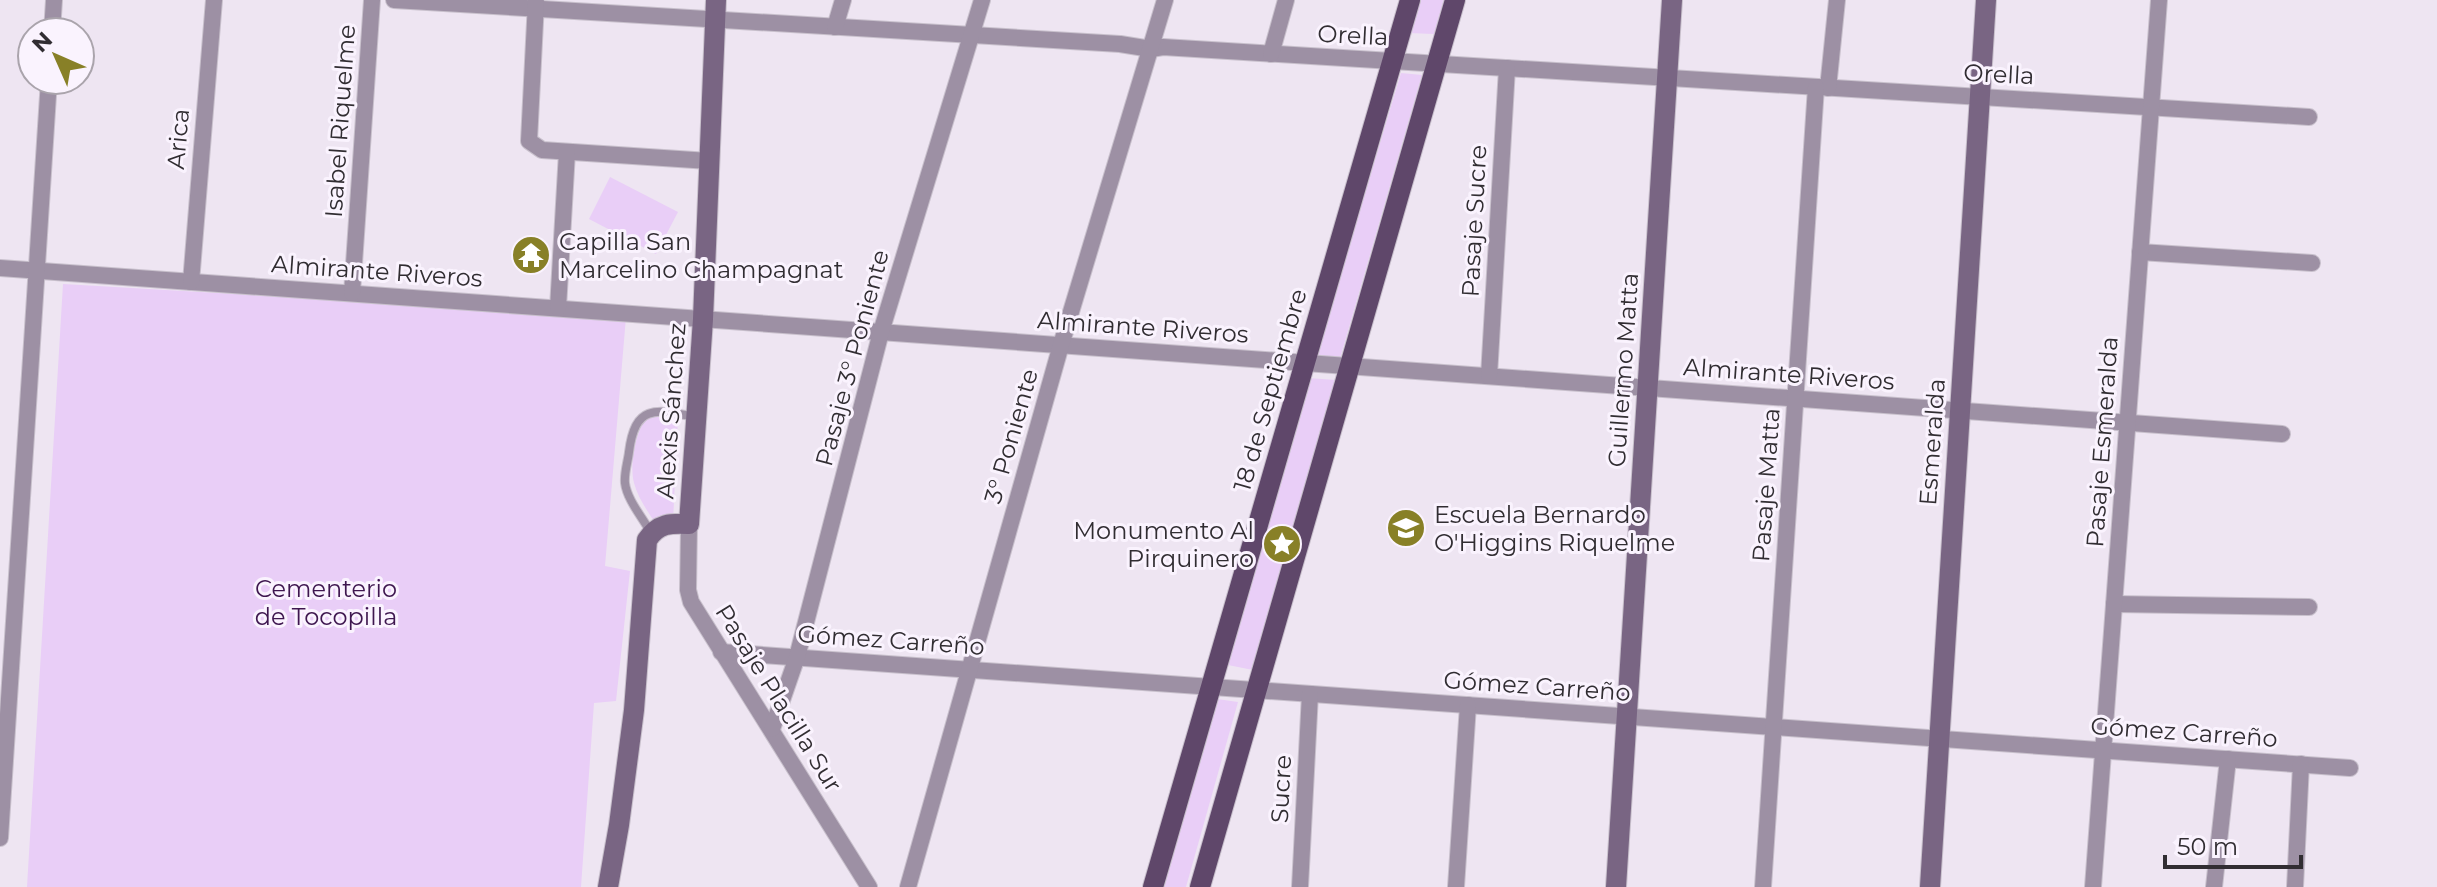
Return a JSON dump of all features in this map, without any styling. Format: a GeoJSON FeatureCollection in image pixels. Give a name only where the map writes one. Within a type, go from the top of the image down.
{"type":"FeatureCollection","features":[{"type":"Feature","properties":{"kind":"main road","name":"18 de Septiembre"},"geometry":{"type":"LineString","coordinates":[[1153,887],[1410,0]]}},
{"type":"Feature","properties":{"kind":"main road"},"geometry":{"type":"LineString","coordinates":[[1200,887],[1455,0]]}},
{"type":"Feature","properties":{"kind":"street","name":"Arica"},"geometry":{"type":"LineString","coordinates":[[191,282],[214,0]]}},
{"type":"Feature","properties":{"kind":"street","name":"Isabel Riquelme"},"geometry":{"type":"LineString","coordinates":[[352,293],[372,0]]}},
{"type":"Feature","properties":{"kind":"street","name":"Orella"},"geometry":{"type":"LineString","coordinates":[[394,0],[715,10],[835,27],[1120,44],[1151,49],[1163,47],[2309,117]]}},
{"type":"Feature","properties":{"kind":"street"},"geometry":{"type":"LineString","coordinates":[[835,27],[843,0]]}},
{"type":"Feature","properties":{"kind":"street","name":"Pasaje 3° Poniente"},"geometry":{"type":"LineString","coordinates":[[772,729],[797,657],[881,332],[982,0]]}},
{"type":"Feature","properties":{"kind":"street","name":"3° Poniente"},"geometry":{"type":"LineString","coordinates":[[908,887],[1061,345],[1165,0]]}},
{"type":"Feature","properties":{"kind":"street"},"geometry":{"type":"LineString","coordinates":[[1271,54],[1286,0]]}},
{"type":"Feature","properties":{"kind":"street","name":"Guillermo Matta"},"geometry":{"type":"LineString","coordinates":[[1616,887],[1672,0]]}},
{"type":"Feature","properties":{"kind":"street","name":"Pasaje Matta"},"geometry":{"type":"LineString","coordinates":[[1763,887],[1796,398],[1822,87],[1837,0]]}},
{"type":"Feature","properties":{"kind":"street","name":"Esmeralda"},"geometry":{"type":"LineString","coordinates":[[1930,887],[1986,0]]}},
{"type":"Feature","properties":{"kind":"street","name":"Pasaje Esmeralda"},"geometry":{"type":"LineString","coordinates":[[2093,887],[2159,0]]}},
{"type":"Feature","properties":{"kind":"street"},"geometry":{"type":"LineString","coordinates":[[536,4],[529,141],[542,150],[709,161]]}},
{"type":"Feature","properties":{"kind":"street","name":"Alexis Sánchez"},"geometry":{"type":"LineString","coordinates":[[608,887],[634,710],[645,550],[651,533],[667,523],[689,524],[703,319],[715,10]]}},
{"type":"Feature","properties":{"kind":"street","name":"Pasaje Sucre"},"geometry":{"type":"LineString","coordinates":[[1489,376],[1507,68]]}},
{"type":"Feature","properties":{"kind":"street"},"geometry":{"type":"LineString","coordinates":[[0,838],[48,96]]}},
{"type":"Feature","properties":{"kind":"street"},"geometry":{"type":"LineString","coordinates":[[558,308],[567,152]]}},
{"type":"Feature","properties":{"kind":"street"},"geometry":{"type":"LineString","coordinates":[[2140,252],[2312,263]]}},
{"type":"Feature","properties":{"kind":"street","name":"Almirante Riveros"},"geometry":{"type":"LineString","coordinates":[[0,268],[2282,434]]}},
{"type":"Feature","properties":{"kind":"street","name":"Pasaje Placilla Sur"},"geometry":{"type":"LineString","coordinates":[[689,524],[688,590],[691,602],[869,887]]}},
{"type":"Feature","properties":{"kind":"street"},"geometry":{"type":"LineString","coordinates":[[2114,604],[2309,607]]}},
{"type":"Feature","properties":{"kind":"street","name":"Gómez Carreño"},"geometry":{"type":"LineString","coordinates":[[721,652],[2350,768]]}},
{"type":"Feature","properties":{"kind":"street","name":"Sucre"},"geometry":{"type":"LineString","coordinates":[[1300,887],[1310,694]]}},
{"type":"Feature","properties":{"kind":"street"},"geometry":{"type":"LineString","coordinates":[[1456,887],[1468,705]]}},
{"type":"Feature","properties":{"kind":"street"},"geometry":{"type":"LineString","coordinates":[[2214,887],[2228,759]]}},
{"type":"Feature","properties":{"kind":"street"},"geometry":{"type":"LineString","coordinates":[[2295,887],[2301,764]]}},
{"type":"Feature","properties":{"kind":"lane"},"geometry":{"type":"LineString","coordinates":[[651,533],[625,483],[631,431],[636,421],[649,413],[697,417]]}},
{"type":"Feature","properties":{"kind":"green space"},"geometry":{"type":"Polygon","coordinates":[[[1419,0],[1444,0],[1434,34],[1409,33],[1419,0]]]}},
{"type":"Feature","properties":{"kind":"green space"},"geometry":{"type":"Polygon","coordinates":[[[1401,73],[1422,75],[1339,362],[1315,360],[1401,73]]]}},
{"type":"Feature","properties":{"kind":"green space"},"geometry":{"type":"Polygon","coordinates":[[[610,177],[678,212],[656,254],[589,219],[610,177]]]}},
{"type":"Feature","properties":{"kind":"green space","name":"Cementerio de Tocopilla"},"geometry":{"type":"Polygon","coordinates":[[[63,284],[626,317],[605,566],[630,571],[616,701],[594,703],[581,887],[27,887],[63,284]]]}},
{"type":"Feature","properties":{"kind":"green space"},"geometry":{"type":"Polygon","coordinates":[[[1308,378],[1336,380],[1253,670],[1228,665],[1308,378]]]}},
{"type":"Feature","properties":{"kind":"green space"},"geometry":{"type":"Polygon","coordinates":[[[649,415],[678,416],[673,522],[656,524],[634,483],[632,467],[635,447],[640,429],[649,415]]]}},
{"type":"Feature","properties":{"kind":"green space"},"geometry":{"type":"Polygon","coordinates":[[[1217,699],[1238,702],[1186,887],[1164,887],[1217,699]]]}},
{"type":"Feature","properties":{"kind":"place","name":"Capilla San Marcelino Champagnat"},"geometry":{"type":"Point","coordinates":[531,255]}},
{"type":"Feature","properties":{"kind":"place","name":"Escuela Bernardo O'Higgins Riquelme"},"geometry":{"type":"Point","coordinates":[1406,528]}},
{"type":"Feature","properties":{"kind":"place","name":"Monumento Al Pirquinero"},"geometry":{"type":"Point","coordinates":[1282,544]}}]}
